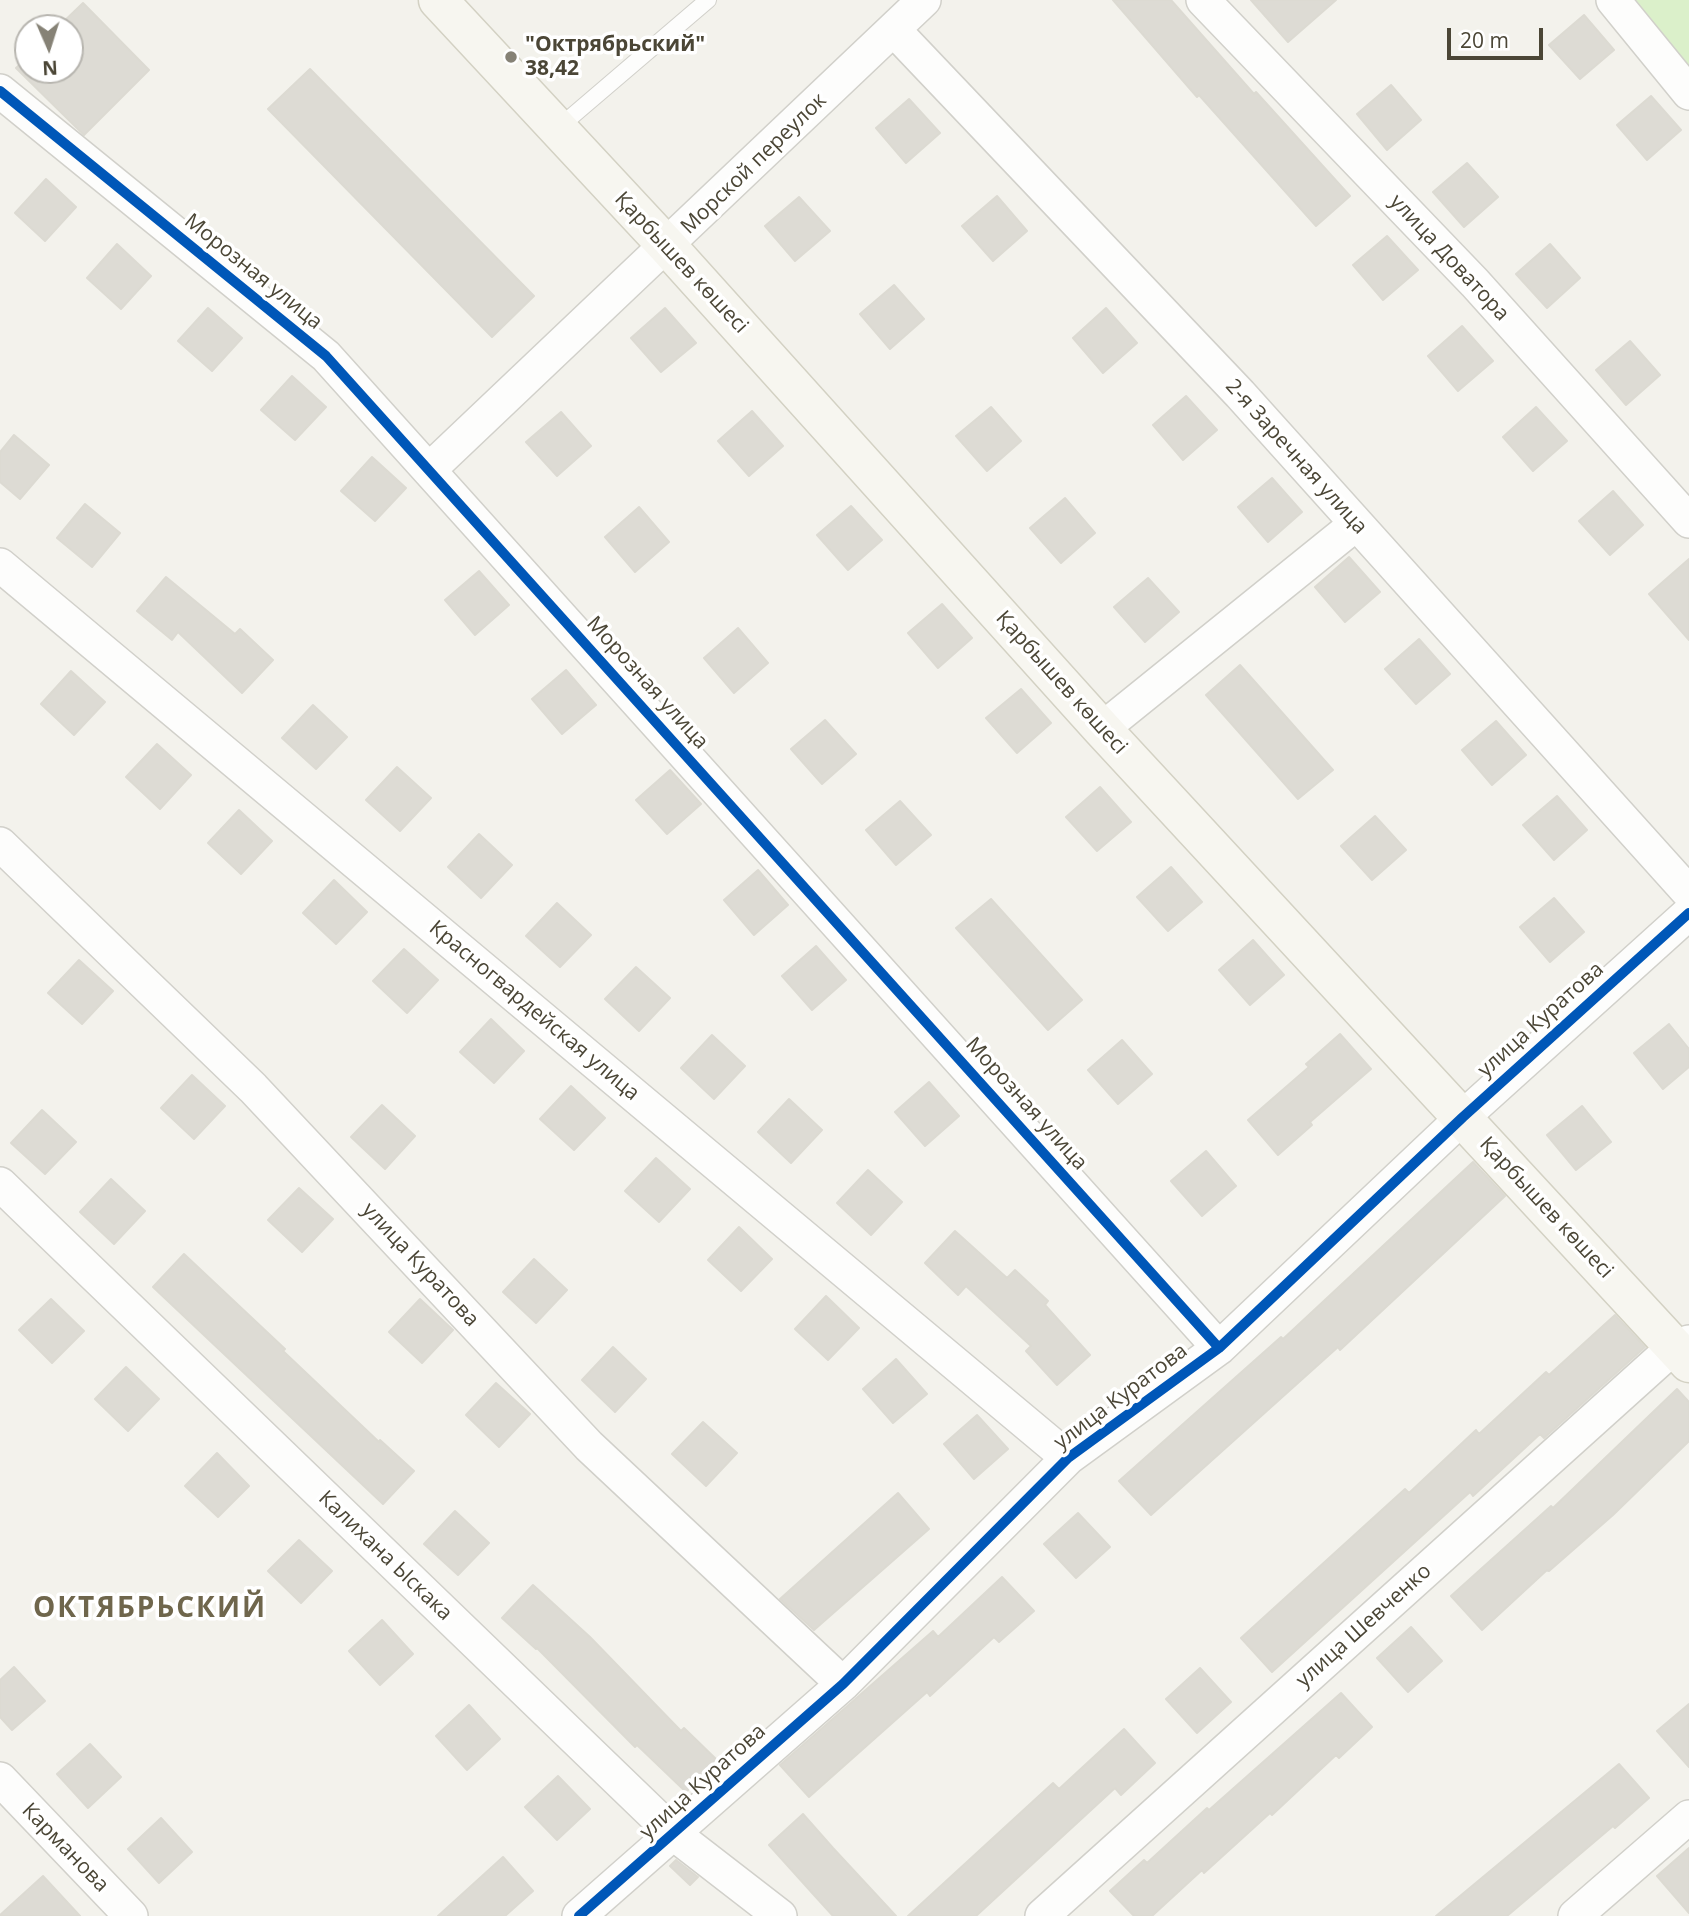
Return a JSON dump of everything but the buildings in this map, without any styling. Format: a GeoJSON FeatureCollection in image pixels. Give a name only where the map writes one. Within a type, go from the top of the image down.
{"type":"FeatureCollection","features":[{"type":"Feature","properties":{"kind":"main road","name":"Қарбышев көшесі"},"geometry":{"type":"LineString","coordinates":[[438,0],[667,246],[1102,729],[1684,1351]]}},
{"type":"Feature","properties":{"kind":"street","name":"Морской переулок"},"geometry":{"type":"LineString","coordinates":[[429,470],[925,0]]}},
{"type":"Feature","properties":{"kind":"street","name":"улица Доватора"},"geometry":{"type":"LineString","coordinates":[[1203,0],[1475,284],[1689,521]]}},
{"type":"Feature","properties":{"kind":"street"},"geometry":{"type":"LineString","coordinates":[[1613,0],[1689,93]]}},
{"type":"Feature","properties":{"kind":"street","name":"2-я Заречная улица"},"geometry":{"type":"LineString","coordinates":[[894,30],[1240,394],[1689,893]]}},
{"type":"Feature","properties":{"kind":"street","name":"Морозная улица"},"geometry":{"type":"LineString","coordinates":[[0,91],[326,356],[1219,1348]]}},
{"type":"Feature","properties":{"kind":"street"},"geometry":{"type":"LineString","coordinates":[[1102,729],[1356,524]]}},
{"type":"Feature","properties":{"kind":"street","name":"Красногвардейская улица"},"geometry":{"type":"LineString","coordinates":[[0,565],[1068,1458]]}},
{"type":"Feature","properties":{"kind":"street","name":"улица Куратова"},"geometry":{"type":"LineString","coordinates":[[0,844],[253,1087],[589,1446],[843,1684]]}},
{"type":"Feature","properties":{"kind":"street","name":"улица Куратова"},"geometry":{"type":"LineString","coordinates":[[579,1916],[843,1684],[1068,1458],[1219,1348],[1463,1117],[1689,913]]}},
{"type":"Feature","properties":{"kind":"street","name":"Калихана Ыскака"},"geometry":{"type":"LineString","coordinates":[[0,1184],[674,1834],[780,1916]]}},
{"type":"Feature","properties":{"kind":"street","name":"улица Шевченко"},"geometry":{"type":"LineString","coordinates":[[1042,1916],[1684,1351]]}},
{"type":"Feature","properties":{"kind":"street","name":"Карманова"},"geometry":{"type":"LineString","coordinates":[[0,1779],[131,1916]]}},
{"type":"Feature","properties":{"kind":"street"},"geometry":{"type":"LineString","coordinates":[[1575,1916],[1689,1817]]}},
{"type":"Feature","properties":{"kind":"lane"},"geometry":{"type":"LineString","coordinates":[[557,129],[708,0]]}},
{"type":"Feature","properties":{"kind":"green space"},"geometry":{"type":"Polygon","coordinates":[[[1613,0],[1689,0],[1689,91],[1613,0]]]}},
{"type":"Feature","properties":{"kind":"cycle path"},"geometry":{"type":"LineString","coordinates":[[0,91],[326,356],[1219,1348]]}},
{"type":"Feature","properties":{"kind":"cycle path"},"geometry":{"type":"LineString","coordinates":[[579,1916],[843,1684],[1068,1458],[1219,1348],[1463,1117],[1689,913]]}},
{"type":"Feature","properties":{"kind":"place","name":"\"Октрябрьский\" 38,42"},"geometry":{"type":"Point","coordinates":[511,57]}},
{"type":"Feature","properties":{"kind":"district","name":"ОКТЯБРЬСКИЙ"},"geometry":{"type":"Point","coordinates":[150,1609]}}]}
